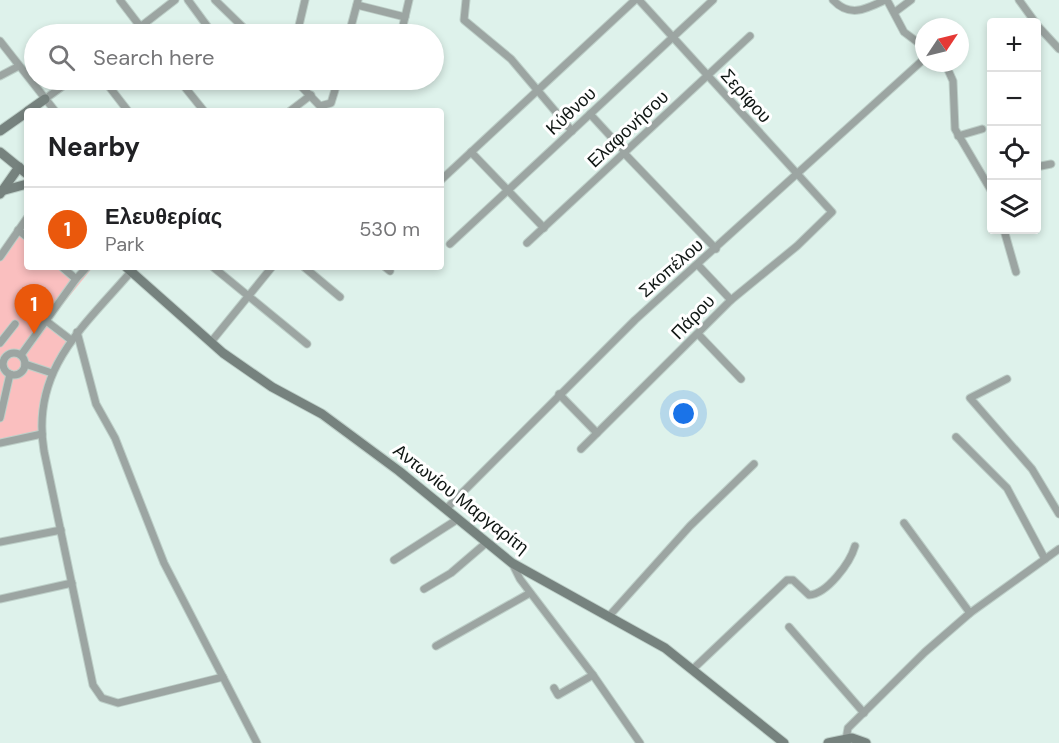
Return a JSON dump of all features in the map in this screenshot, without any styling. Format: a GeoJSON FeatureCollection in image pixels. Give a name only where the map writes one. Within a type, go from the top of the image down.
{"type":"FeatureCollection","features":[{"type":"Feature","properties":{"kind":"street"},"geometry":{"type":"LineString","coordinates":[[120,0],[139,24]]}},
{"type":"Feature","properties":{"kind":"street"},"geometry":{"type":"LineString","coordinates":[[145,24],[175,0]]}},
{"type":"Feature","properties":{"kind":"street"},"geometry":{"type":"LineString","coordinates":[[188,0],[206,24]]}},
{"type":"Feature","properties":{"kind":"street"},"geometry":{"type":"LineString","coordinates":[[215,0],[240,24]]}},
{"type":"Feature","properties":{"kind":"street"},"geometry":{"type":"LineString","coordinates":[[299,24],[305,0]]}},
{"type":"Feature","properties":{"kind":"street"},"geometry":{"type":"LineString","coordinates":[[403,24],[409,0]]}},
{"type":"Feature","properties":{"kind":"street"},"geometry":{"type":"LineString","coordinates":[[466,0],[464,20],[511,59],[572,131]]}},
{"type":"Feature","properties":{"kind":"street"},"geometry":{"type":"LineString","coordinates":[[444,177],[637,0]]}},
{"type":"Feature","properties":{"kind":"street","name":"Σερίφου"},"geometry":{"type":"LineString","coordinates":[[637,0],[832,212]]}},
{"type":"Feature","properties":{"kind":"street","name":"Κύθνου"},"geometry":{"type":"LineString","coordinates":[[450,244],[713,0]]}},
{"type":"Feature","properties":{"kind":"street"},"geometry":{"type":"LineString","coordinates":[[833,0],[844,9],[855,12],[886,0],[895,12],[904,32],[915,40]]}},
{"type":"Feature","properties":{"kind":"street"},"geometry":{"type":"LineString","coordinates":[[895,12],[911,0]]}},
{"type":"Feature","properties":{"kind":"street"},"geometry":{"type":"LineString","coordinates":[[1019,0],[1032,18]]}},
{"type":"Feature","properties":{"kind":"street"},"geometry":{"type":"LineString","coordinates":[[352,24],[357,2],[405,17]]}},
{"type":"Feature","properties":{"kind":"street"},"geometry":{"type":"LineString","coordinates":[[1041,29],[1059,49]]}},
{"type":"Feature","properties":{"kind":"street","name":"Ελαφονήσου"},"geometry":{"type":"LineString","coordinates":[[527,243],[750,36]]}},
{"type":"Feature","properties":{"kind":"street"},"geometry":{"type":"LineString","coordinates":[[0,41],[24,72]]}},
{"type":"Feature","properties":{"kind":"street"},"geometry":{"type":"LineString","coordinates":[[0,76],[19,66]]}},
{"type":"Feature","properties":{"kind":"street","name":"Σκοπέλου"},"geometry":{"type":"LineString","coordinates":[[446,509],[635,320],[698,266],[915,67]]}},
{"type":"Feature","properties":{"kind":"street"},"geometry":{"type":"LineString","coordinates":[[948,72],[952,81],[954,119],[958,136],[987,177]]}},
{"type":"Feature","properties":{"kind":"street"},"geometry":{"type":"LineString","coordinates":[[38,90],[52,108]]}},
{"type":"Feature","properties":{"kind":"street"},"geometry":{"type":"LineString","coordinates":[[32,108],[57,90]]}},
{"type":"Feature","properties":{"kind":"street"},"geometry":{"type":"LineString","coordinates":[[112,90],[126,108]]}},
{"type":"Feature","properties":{"kind":"street"},"geometry":{"type":"LineString","coordinates":[[187,90],[202,108]]}},
{"type":"Feature","properties":{"kind":"street"},"geometry":{"type":"LineString","coordinates":[[305,90],[320,106],[331,103],[335,90]]}},
{"type":"Feature","properties":{"kind":"street"},"geometry":{"type":"LineString","coordinates":[[294,108],[310,95]]}},
{"type":"Feature","properties":{"kind":"street"},"geometry":{"type":"LineString","coordinates":[[0,131],[24,114]]}},
{"type":"Feature","properties":{"kind":"street"},"geometry":{"type":"LineString","coordinates":[[590,114],[716,249]]}},
{"type":"Feature","properties":{"kind":"street"},"geometry":{"type":"LineString","coordinates":[[958,136],[982,129]]}},
{"type":"Feature","properties":{"kind":"street"},"geometry":{"type":"LineString","coordinates":[[0,152],[24,171]]}},
{"type":"Feature","properties":{"kind":"street"},"geometry":{"type":"LineString","coordinates":[[471,152],[543,228]]}},
{"type":"Feature","properties":{"kind":"street"},"geometry":{"type":"LineString","coordinates":[[1041,166],[1051,164]]}},
{"type":"Feature","properties":{"kind":"street"},"geometry":{"type":"LineString","coordinates":[[2,192],[19,167]]}},
{"type":"Feature","properties":{"kind":"street"},"geometry":{"type":"LineString","coordinates":[[2,192],[24,185]]}},
{"type":"Feature","properties":{"kind":"street","name":"Πάρου"},"geometry":{"type":"LineString","coordinates":[[580,449],[731,300],[797,246],[832,212]]}},
{"type":"Feature","properties":{"kind":"street"},"geometry":{"type":"LineString","coordinates":[[0,257],[24,222]]}},
{"type":"Feature","properties":{"kind":"street"},"geometry":{"type":"LineString","coordinates":[[18,230],[24,235]]}},
{"type":"Feature","properties":{"kind":"street"},"geometry":{"type":"LineString","coordinates":[[1005,234],[1016,272]]}},
{"type":"Feature","properties":{"kind":"street"},"geometry":{"type":"LineString","coordinates":[[698,266],[731,300]]}},
{"type":"Feature","properties":{"kind":"street"},"geometry":{"type":"LineString","coordinates":[[66,270],[76,279]]}},
{"type":"Feature","properties":{"kind":"street"},"geometry":{"type":"LineString","coordinates":[[21,355],[61,296],[84,270]]}},
{"type":"Feature","properties":{"kind":"street"},"geometry":{"type":"LineString","coordinates":[[130,270],[71,340],[52,373],[43,405],[42,434],[93,685],[104,699],[120,703],[223,677]]}},
{"type":"Feature","properties":{"kind":"street","name":"Αντωνίου Μαργαρίτη"},"geometry":{"type":"LineString","coordinates":[[132,270],[211,342],[244,368],[322,414],[512,563],[610,615],[693,669],[784,743]]}},
{"type":"Feature","properties":{"kind":"street"},"geometry":{"type":"LineString","coordinates":[[217,270],[307,344]]}},
{"type":"Feature","properties":{"kind":"street"},"geometry":{"type":"LineString","coordinates":[[211,342],[269,270]]}},
{"type":"Feature","properties":{"kind":"street"},"geometry":{"type":"LineString","coordinates":[[308,270],[339,297]]}},
{"type":"Feature","properties":{"kind":"street"},"geometry":{"type":"LineString","coordinates":[[45,320],[71,340]]}},
{"type":"Feature","properties":{"kind":"street"},"geometry":{"type":"LineString","coordinates":[[15,324],[0,344],[4,369],[10,374],[20,373],[25,364]]}},
{"type":"Feature","properties":{"kind":"street"},"geometry":{"type":"LineString","coordinates":[[77,332],[96,404],[115,438],[164,563],[257,743]]}},
{"type":"Feature","properties":{"kind":"street"},"geometry":{"type":"LineString","coordinates":[[698,334],[741,379]]}},
{"type":"Feature","properties":{"kind":"street"},"geometry":{"type":"LineString","coordinates":[[3,359],[14,352],[21,355],[25,364],[52,373]]}},
{"type":"Feature","properties":{"kind":"street"},"geometry":{"type":"LineString","coordinates":[[0,418],[10,374]]}},
{"type":"Feature","properties":{"kind":"street"},"geometry":{"type":"LineString","coordinates":[[1007,380],[970,398],[1032,469],[1059,514]]}},
{"type":"Feature","properties":{"kind":"street"},"geometry":{"type":"LineString","coordinates":[[559,394],[597,433]]}},
{"type":"Feature","properties":{"kind":"street"},"geometry":{"type":"LineString","coordinates":[[0,443],[42,434]]}},
{"type":"Feature","properties":{"kind":"street"},"geometry":{"type":"LineString","coordinates":[[956,437],[1007,488],[1045,559]]}},
{"type":"Feature","properties":{"kind":"street"},"geometry":{"type":"LineString","coordinates":[[610,615],[690,526],[753,464]]}},
{"type":"Feature","properties":{"kind":"street"},"geometry":{"type":"LineString","coordinates":[[394,560],[458,519]]}},
{"type":"Feature","properties":{"kind":"street"},"geometry":{"type":"LineString","coordinates":[[904,523],[970,613]]}},
{"type":"Feature","properties":{"kind":"street"},"geometry":{"type":"LineString","coordinates":[[0,542],[61,530]]}},
{"type":"Feature","properties":{"kind":"street"},"geometry":{"type":"LineString","coordinates":[[424,589],[451,573],[486,543]]}},
{"type":"Feature","properties":{"kind":"street"},"geometry":{"type":"LineString","coordinates":[[693,669],[787,580],[793,580],[809,595],[815,594],[844,570],[855,546]]}},
{"type":"Feature","properties":{"kind":"street"},"geometry":{"type":"LineString","coordinates":[[846,739],[848,728],[970,613],[1059,549]]}},
{"type":"Feature","properties":{"kind":"street"},"geometry":{"type":"LineString","coordinates":[[512,563],[519,579],[593,675],[640,743]]}},
{"type":"Feature","properties":{"kind":"street"},"geometry":{"type":"LineString","coordinates":[[0,599],[72,583]]}},
{"type":"Feature","properties":{"kind":"street"},"geometry":{"type":"LineString","coordinates":[[436,646],[530,593]]}},
{"type":"Feature","properties":{"kind":"street"},"geometry":{"type":"LineString","coordinates":[[789,627],[864,713]]}},
{"type":"Feature","properties":{"kind":"street"},"geometry":{"type":"LineString","coordinates":[[554,688],[558,695],[593,675]]}},
{"type":"Feature","properties":{"kind":"street"},"geometry":{"type":"LineString","coordinates":[[828,743],[846,739],[866,743]]}},
{"type":"Feature","properties":{"kind":"shaded area"},"geometry":{"type":"Polygon","coordinates":[[[18,230],[24,235],[24,270],[66,270],[76,279],[84,270],[91,270],[50,320],[73,338],[51,375],[42,434],[0,443],[0,257],[18,230]]]}},
{"type":"Feature","properties":{"kind":"place","name":"Ελευθερίας"},"geometry":{"type":"Point","coordinates":[34,334]}}]}
